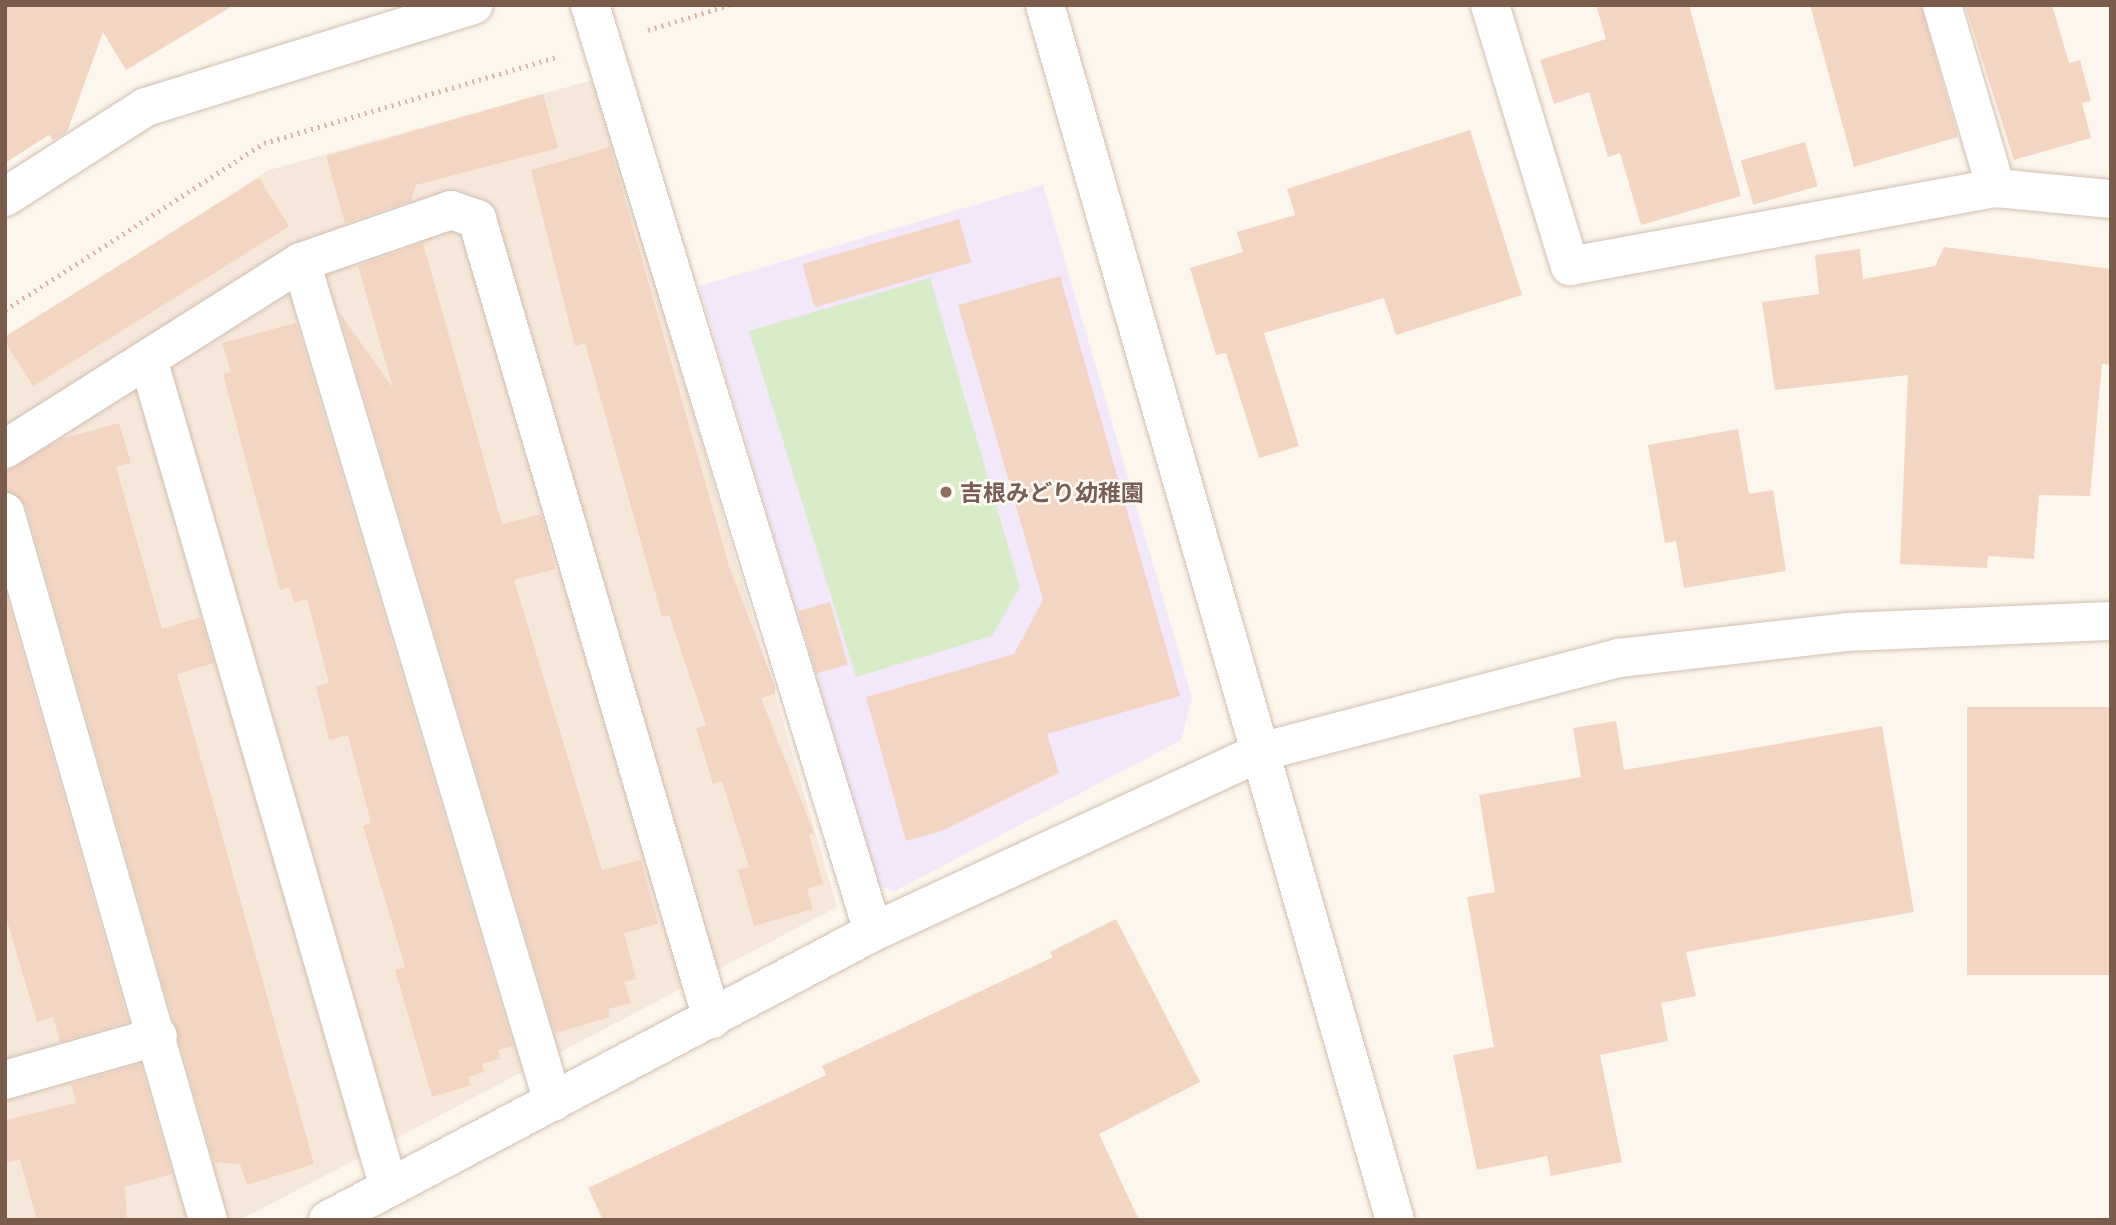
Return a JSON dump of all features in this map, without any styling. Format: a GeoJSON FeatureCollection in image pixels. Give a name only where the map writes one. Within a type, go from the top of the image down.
{"type":"FeatureCollection","features":[{"type":"Feature","properties":{"kind":"street"},"geometry":{"type":"LineString","coordinates":[[5,197],[146,107],[474,5]]}},
{"type":"Feature","properties":{"kind":"street"},"geometry":{"type":"LineString","coordinates":[[590,5],[873,932]]}},
{"type":"Feature","properties":{"kind":"street"},"geometry":{"type":"LineString","coordinates":[[1045,5],[1395,1220]]}},
{"type":"Feature","properties":{"kind":"street"},"geometry":{"type":"LineString","coordinates":[[1490,5],[1570,266],[1996,188],[2111,199]]}},
{"type":"Feature","properties":{"kind":"street"},"geometry":{"type":"LineString","coordinates":[[1942,5],[1996,188]]}},
{"type":"Feature","properties":{"kind":"street"},"geometry":{"type":"LineString","coordinates":[[5,449],[301,262],[450,210],[477,219],[712,1019]]}},
{"type":"Feature","properties":{"kind":"street"},"geometry":{"type":"LineString","coordinates":[[301,262],[553,1102]]}},
{"type":"Feature","properties":{"kind":"street"},"geometry":{"type":"LineString","coordinates":[[148,359],[389,1188]]}},
{"type":"Feature","properties":{"kind":"street"},"geometry":{"type":"LineString","coordinates":[[5,512],[158,1036],[208,1220]]}},
{"type":"Feature","properties":{"kind":"street"},"geometry":{"type":"LineString","coordinates":[[328,1220],[873,932],[1260,752],[1619,658],[1847,632],[2111,621]]}},
{"type":"Feature","properties":{"kind":"street"},"geometry":{"type":"LineString","coordinates":[[5,1080],[158,1036]]}},
{"type":"Feature","properties":{"kind":"path"},"geometry":{"type":"LineString","coordinates":[[5,310],[264,144],[729,5]]}},
{"type":"Feature","properties":{"kind":"shaded area"},"geometry":{"type":"Polygon","coordinates":[[[596,79],[837,907],[240,1220],[5,1220],[5,339],[269,170],[596,79]]]}},
{"type":"Feature","properties":{"kind":"shaded area","name":"吉根みどり幼稚園"},"geometry":{"type":"Polygon","coordinates":[[[1043,185],[1192,698],[1181,740],[895,891],[878,885],[699,286],[1043,185]]]}},
{"type":"Feature","properties":{"kind":"green space"},"geometry":{"type":"Polygon","coordinates":[[[930,278],[1020,587],[992,636],[856,677],[749,331],[930,278]]]}},
{"type":"Feature","properties":{"kind":"building"},"geometry":{"type":"Polygon","coordinates":[[[5,5],[234,5],[126,70],[103,32],[67,132],[53,140],[49,135],[5,163],[5,5]]]}},
{"type":"Feature","properties":{"kind":"building"},"geometry":{"type":"Polygon","coordinates":[[[1596,5],[1689,5],[1741,196],[1641,225],[1620,153],[1608,157],[1589,92],[1554,104],[1540,60],[1606,39],[1596,5]]]}},
{"type":"Feature","properties":{"kind":"building"},"geometry":{"type":"Polygon","coordinates":[[[1810,5],[1921,5],[1958,137],[1854,167],[1810,5]]]}},
{"type":"Feature","properties":{"kind":"building"},"geometry":{"type":"Polygon","coordinates":[[[1965,5],[2052,5],[2069,63],[2080,60],[2091,101],[2082,103],[2091,138],[2014,160],[1965,5]]]}},
{"type":"Feature","properties":{"kind":"building"},"geometry":{"type":"Polygon","coordinates":[[[543,94],[558,148],[416,185],[411,201],[345,223],[326,156],[543,94]]]}},
{"type":"Feature","properties":{"kind":"building"},"geometry":{"type":"Polygon","coordinates":[[[1470,130],[1522,295],[1396,335],[1384,298],[1264,333],[1299,446],[1259,458],[1226,353],[1216,355],[1190,268],[1243,252],[1237,232],[1295,215],[1287,189],[1470,130]]]}},
{"type":"Feature","properties":{"kind":"building"},"geometry":{"type":"Polygon","coordinates":[[[1805,142],[1818,186],[1753,205],[1741,160],[1805,142]]]}},
{"type":"Feature","properties":{"kind":"building"},"geometry":{"type":"Polygon","coordinates":[[[610,147],[729,566],[775,686],[775,693],[761,698],[814,833],[809,835],[823,884],[807,889],[813,909],[754,926],[738,870],[749,867],[722,781],[713,784],[696,728],[706,725],[669,615],[662,617],[585,343],[575,346],[531,170],[610,147]]]}},
{"type":"Feature","properties":{"kind":"building"},"geometry":{"type":"Polygon","coordinates":[[[259,178],[289,226],[33,386],[5,341],[5,337],[259,178]]]}},
{"type":"Feature","properties":{"kind":"building"},"geometry":{"type":"Polygon","coordinates":[[[959,219],[971,262],[815,307],[802,264],[959,219]]]}},
{"type":"Feature","properties":{"kind":"building"},"geometry":{"type":"Polygon","coordinates":[[[423,243],[502,524],[541,514],[544,524],[555,569],[514,580],[602,870],[641,860],[658,924],[624,933],[636,979],[624,982],[631,1003],[608,1009],[610,1017],[555,1033],[339,312],[393,388],[358,266],[423,243]]]}},
{"type":"Feature","properties":{"kind":"building"},"geometry":{"type":"Polygon","coordinates":[[[1944,247],[2111,269],[2111,365],[2102,364],[2090,496],[2039,495],[2034,559],[1988,556],[1987,568],[1900,564],[1908,375],[1775,390],[1762,302],[1819,294],[1815,255],[1860,249],[1863,279],[1935,266],[1944,247]]]}},
{"type":"Feature","properties":{"kind":"building"},"geometry":{"type":"Polygon","coordinates":[[[1060,276],[1180,696],[1047,734],[1059,773],[944,830],[906,841],[866,697],[1014,654],[1043,600],[958,305],[1060,276]]]}},
{"type":"Feature","properties":{"kind":"building"},"geometry":{"type":"Polygon","coordinates":[[[296,323],[513,1046],[498,1050],[500,1059],[482,1064],[484,1072],[468,1077],[471,1085],[432,1097],[395,970],[405,967],[363,826],[371,823],[348,735],[329,740],[316,686],[329,683],[307,599],[294,603],[290,587],[280,590],[223,374],[231,372],[222,343],[296,323]]]}},
{"type":"Feature","properties":{"kind":"building"},"geometry":{"type":"Polygon","coordinates":[[[119,423],[131,463],[116,467],[162,629],[200,617],[214,663],[177,674],[314,1164],[247,1185],[240,1164],[214,1162],[26,506],[5,491],[5,471],[61,439],[119,423]]]}},
{"type":"Feature","properties":{"kind":"building"},"geometry":{"type":"Polygon","coordinates":[[[1738,429],[1749,494],[1773,490],[1786,571],[1684,588],[1676,541],[1665,543],[1648,445],[1738,429]]]}},
{"type":"Feature","properties":{"kind":"building"},"geometry":{"type":"Polygon","coordinates":[[[5,592],[128,1022],[60,1042],[53,1017],[37,1022],[5,914],[5,592]]]}},
{"type":"Feature","properties":{"kind":"building"},"geometry":{"type":"Polygon","coordinates":[[[830,602],[848,664],[816,674],[798,611],[830,602]]]}},
{"type":"Feature","properties":{"kind":"building"},"geometry":{"type":"Polygon","coordinates":[[[1967,707],[2111,707],[2111,975],[1967,975],[1967,707]]]}},
{"type":"Feature","properties":{"kind":"building"},"geometry":{"type":"Polygon","coordinates":[[[1616,721],[1624,770],[1882,726],[1914,912],[1686,952],[1696,996],[1661,1003],[1668,1041],[1600,1055],[1622,1162],[1551,1176],[1547,1156],[1477,1170],[1453,1055],[1494,1047],[1467,897],[1495,892],[1479,795],[1581,777],[1573,728],[1616,721]]]}},
{"type":"Feature","properties":{"kind":"building"},"geometry":{"type":"Polygon","coordinates":[[[1116,919],[1200,1082],[1099,1134],[1139,1220],[603,1220],[588,1188],[826,1075],[822,1066],[1053,957],[1050,952],[1116,919]]]}},
{"type":"Feature","properties":{"kind":"building"},"geometry":{"type":"Polygon","coordinates":[[[140,1064],[172,1174],[125,1187],[127,1220],[37,1220],[20,1160],[5,1163],[5,1120],[76,1103],[71,1084],[140,1064]]]}},
{"type":"Feature","properties":{"kind":"place","name":"吉根みどり幼稚園"},"geometry":{"type":"Point","coordinates":[946,492]}}]}
